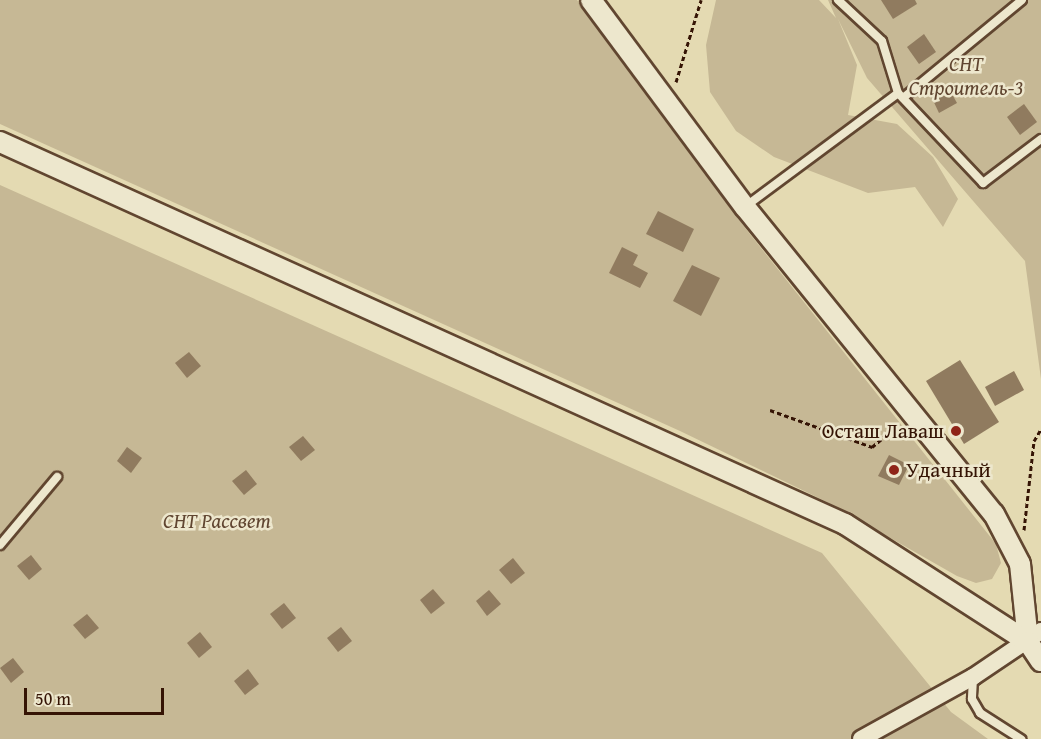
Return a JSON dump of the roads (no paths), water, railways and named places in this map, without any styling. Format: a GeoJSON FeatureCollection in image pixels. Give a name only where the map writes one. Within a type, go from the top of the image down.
{"type":"FeatureCollection","features":[{"type":"Feature","properties":{"kind":"street"},"geometry":{"type":"LineString","coordinates":[[591,0],[745,207],[914,411],[994,514],[1020,564],[1041,661]]}},
{"type":"Feature","properties":{"kind":"street"},"geometry":{"type":"LineString","coordinates":[[0,142],[845,524],[1034,636]]}},
{"type":"Feature","properties":{"kind":"street"},"geometry":{"type":"LineString","coordinates":[[861,739],[973,677],[1034,636]]}},
{"type":"Feature","properties":{"kind":"lane"},"geometry":{"type":"LineString","coordinates":[[838,0],[882,41],[900,95],[983,183],[1041,139]]}},
{"type":"Feature","properties":{"kind":"lane"},"geometry":{"type":"LineString","coordinates":[[745,207],[900,95],[1022,0]]}},
{"type":"Feature","properties":{"kind":"lane"},"geometry":{"type":"LineString","coordinates":[[0,545],[57,477]]}},
{"type":"Feature","properties":{"kind":"lane"},"geometry":{"type":"LineString","coordinates":[[973,677],[972,699],[980,713],[1021,739]]}},
{"type":"Feature","properties":{"kind":"place","name":"Осташ Лаваш"},"geometry":{"type":"Point","coordinates":[956,431]}},
{"type":"Feature","properties":{"kind":"place","name":"Удачный"},"geometry":{"type":"Point","coordinates":[894,470]}},
{"type":"Feature","properties":{"kind":"park label","name":"СНТ Строитель-3"},"geometry":{"type":"Point","coordinates":[966,76]}},
{"type":"Feature","properties":{"kind":"park label","name":"СНТ Рассвет"},"geometry":{"type":"Point","coordinates":[217,521]}}]}
